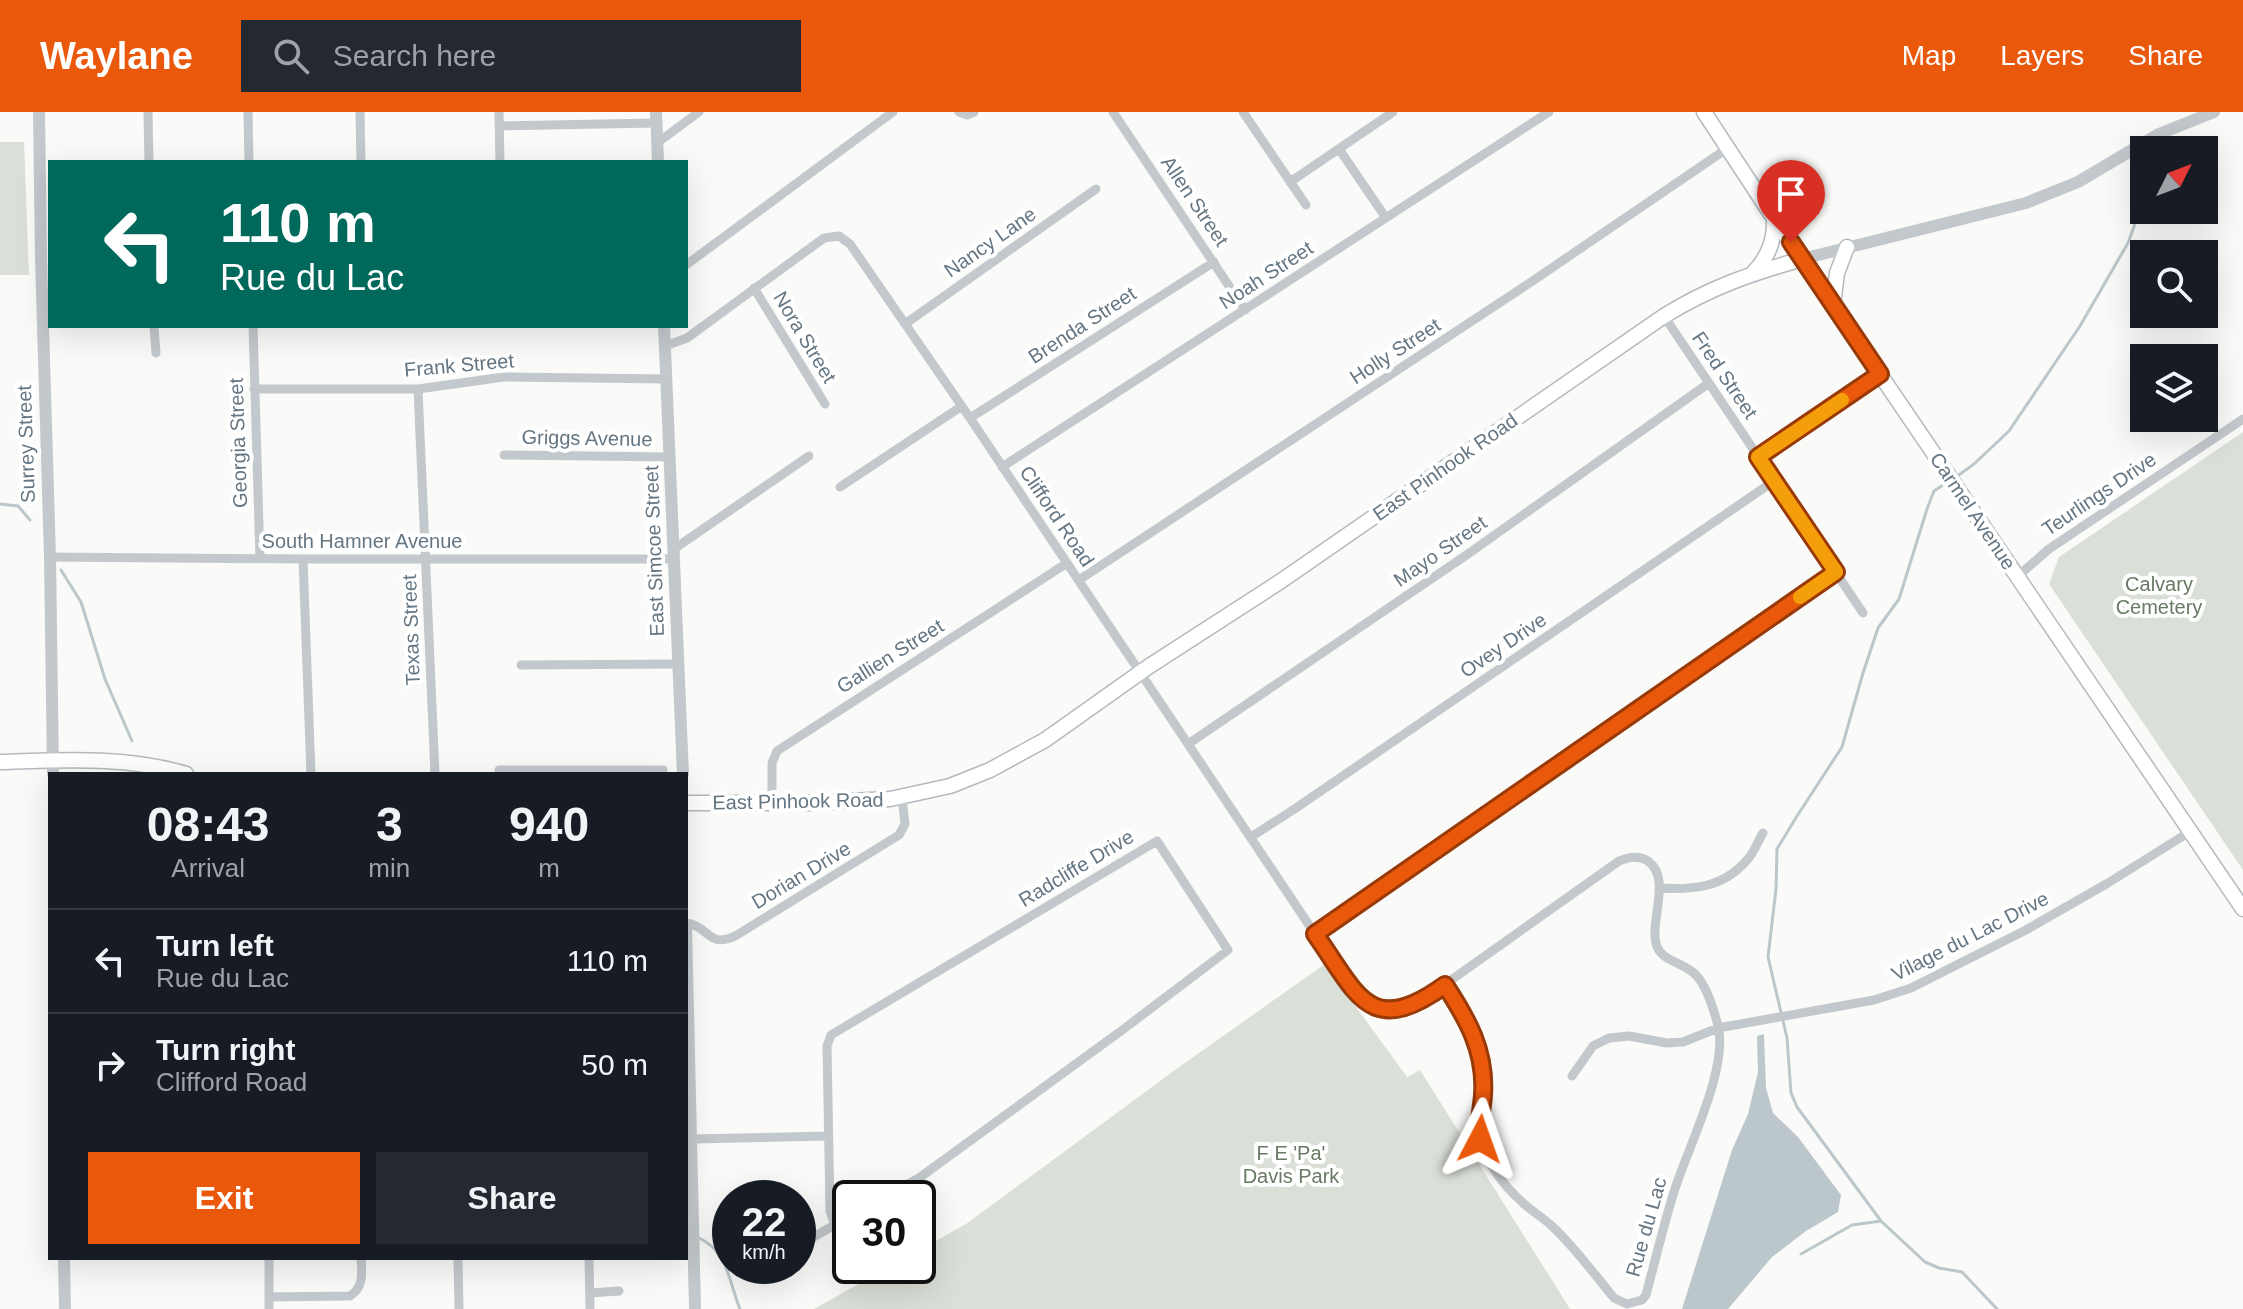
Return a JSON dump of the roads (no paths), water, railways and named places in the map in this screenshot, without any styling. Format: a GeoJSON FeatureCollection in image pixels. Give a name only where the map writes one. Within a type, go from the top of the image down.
{"type":"FeatureCollection","features":[{"type":"Feature","properties":{"kind":"main road","name":"Carmel Avenue"},"geometry":{"type":"LineString","coordinates":[[1704,112],[2243,909]]}},
{"type":"Feature","properties":{"kind":"main road"},"geometry":{"type":"LineString","coordinates":[[1752,274],[1768,252],[1774,235],[1774,219]]}},
{"type":"Feature","properties":{"kind":"main road"},"geometry":{"type":"LineString","coordinates":[[1833,304],[1837,273],[1847,247]]}},
{"type":"Feature","properties":{"kind":"main road","name":"East Pinhook Road"},"geometry":{"type":"LineString","coordinates":[[688,803],[843,802],[902,797],[966,780],[1017,757],[1330,548],[1664,316],[1714,288],[1802,259]]}},
{"type":"Feature","properties":{"kind":"main road"},"geometry":{"type":"LineString","coordinates":[[0,762],[53,767],[119,761],[178,772]]}},
{"type":"Feature","properties":{"kind":"street","name":"Surrey Street"},"geometry":{"type":"LineString","coordinates":[[39,112],[45,259],[53,767]]}},
{"type":"Feature","properties":{"kind":"street"},"geometry":{"type":"LineString","coordinates":[[148,112],[149,160]]}},
{"type":"Feature","properties":{"kind":"street"},"geometry":{"type":"LineString","coordinates":[[248,112],[249,160]]}},
{"type":"Feature","properties":{"kind":"street"},"geometry":{"type":"LineString","coordinates":[[360,112],[361,160]]}},
{"type":"Feature","properties":{"kind":"street"},"geometry":{"type":"LineString","coordinates":[[499,112],[500,160]]}},
{"type":"Feature","properties":{"kind":"street"},"geometry":{"type":"LineString","coordinates":[[657,143],[699,112]]}},
{"type":"Feature","properties":{"kind":"street"},"geometry":{"type":"LineString","coordinates":[[688,264],[893,112]]}},
{"type":"Feature","properties":{"kind":"street","name":"Allen Street"},"geometry":{"type":"LineString","coordinates":[[1113,112],[1245,310]]}},
{"type":"Feature","properties":{"kind":"street"},"geometry":{"type":"LineString","coordinates":[[1243,112],[1306,205]]}},
{"type":"Feature","properties":{"kind":"street"},"geometry":{"type":"LineString","coordinates":[[1290,182],[1393,112]]}},
{"type":"Feature","properties":{"kind":"street","name":"Noah Street"},"geometry":{"type":"LineString","coordinates":[[1002,467],[1549,112]]}},
{"type":"Feature","properties":{"kind":"street","name":"East Pinhook Road"},"geometry":{"type":"LineString","coordinates":[[1802,259],[2053,194],[2159,134],[2214,112]]}},
{"type":"Feature","properties":{"kind":"street"},"geometry":{"type":"LineString","coordinates":[[499,126],[656,117],[658,160]]}},
{"type":"Feature","properties":{"kind":"street","name":"Holly Street"},"geometry":{"type":"LineString","coordinates":[[1079,580],[1475,320],[1728,148]]}},
{"type":"Feature","properties":{"kind":"street"},"geometry":{"type":"LineString","coordinates":[[1339,149],[1386,218]]}},
{"type":"Feature","properties":{"kind":"street","name":"Nancy Lane"},"geometry":{"type":"LineString","coordinates":[[905,324],[1096,189]]}},
{"type":"Feature","properties":{"kind":"street","name":"Clifford Road"},"geometry":{"type":"LineString","coordinates":[[665,346],[687,338],[814,244],[832,236],[845,239],[860,255],[1357,995],[1374,1008],[1394,1010],[1420,1002],[1445,985]]}},
{"type":"Feature","properties":{"kind":"street","name":"Brenda Street"},"geometry":{"type":"LineString","coordinates":[[970,418],[1214,262]]}},
{"type":"Feature","properties":{"kind":"street","name":"Nora Street"},"geometry":{"type":"LineString","coordinates":[[754,288],[825,404]]}},
{"type":"Feature","properties":{"kind":"street","name":"Fred Street"},"geometry":{"type":"LineString","coordinates":[[1664,316],[1863,613]]}},
{"type":"Feature","properties":{"kind":"street"},"geometry":{"type":"LineString","coordinates":[[154,328],[156,353]]}},
{"type":"Feature","properties":{"kind":"street","name":"Georgia Street"},"geometry":{"type":"LineString","coordinates":[[253,328],[260,559]]}},
{"type":"Feature","properties":{"kind":"street","name":"East Simcoe Street"},"geometry":{"type":"LineString","coordinates":[[664,328],[683,772]]}},
{"type":"Feature","properties":{"kind":"street"},"geometry":{"type":"LineString","coordinates":[[1758,457],[1880,374]]}},
{"type":"Feature","properties":{"kind":"street","name":"Frank Street"},"geometry":{"type":"LineString","coordinates":[[254,389],[418,389],[504,377],[666,379]]}},
{"type":"Feature","properties":{"kind":"street","name":"Mayo Street"},"geometry":{"type":"LineString","coordinates":[[1188,744],[1468,554],[1709,383]]}},
{"type":"Feature","properties":{"kind":"street","name":"Texas Street"},"geometry":{"type":"LineString","coordinates":[[418,389],[435,772]]}},
{"type":"Feature","properties":{"kind":"street"},"geometry":{"type":"LineString","coordinates":[[840,487],[962,406]]}},
{"type":"Feature","properties":{"kind":"street","name":"Teurlings Drive"},"geometry":{"type":"LineString","coordinates":[[2018,576],[2049,549],[2243,419]]}},
{"type":"Feature","properties":{"kind":"street","name":"Griggs Avenue"},"geometry":{"type":"LineString","coordinates":[[504,455],[670,457]]}},
{"type":"Feature","properties":{"kind":"street"},"geometry":{"type":"LineString","coordinates":[[674,554],[809,456]]}},
{"type":"Feature","properties":{"kind":"street","name":"Ovey Drive"},"geometry":{"type":"LineString","coordinates":[[1251,837],[1774,481]]}},
{"type":"Feature","properties":{"kind":"street","name":"South Hamner Avenue"},"geometry":{"type":"LineString","coordinates":[[50,557],[426,559],[674,554]]}},
{"type":"Feature","properties":{"kind":"street"},"geometry":{"type":"LineString","coordinates":[[303,559],[311,772]]}},
{"type":"Feature","properties":{"kind":"street","name":"Gallien Street"},"geometry":{"type":"LineString","coordinates":[[772,802],[772,763],[777,751],[1067,563]]}},
{"type":"Feature","properties":{"kind":"street"},"geometry":{"type":"LineString","coordinates":[[1315,934],[1836,572]]}},
{"type":"Feature","properties":{"kind":"street"},"geometry":{"type":"LineString","coordinates":[[521,665],[678,664]]}},
{"type":"Feature","properties":{"kind":"street"},"geometry":{"type":"LineString","coordinates":[[499,770],[663,770]]}},
{"type":"Feature","properties":{"kind":"street","name":"Dorian Drive"},"geometry":{"type":"LineString","coordinates":[[688,925],[696,925],[716,940],[728,940],[737,935],[899,835],[906,817],[902,797]]}},
{"type":"Feature","properties":{"kind":"street","name":"Vilage du Lac Drive"},"geometry":{"type":"LineString","coordinates":[[1572,1076],[1600,1041],[1629,1036],[1683,1042],[1718,1028],[1874,1000],[1911,988],[2026,930],[2191,831]]}},
{"type":"Feature","properties":{"kind":"street"},"geometry":{"type":"LineString","coordinates":[[1445,985],[1619,861],[1638,857],[1650,863],[1656,871],[1659,888],[1692,889],[1720,881],[1747,860],[1763,833]]}},
{"type":"Feature","properties":{"kind":"street","name":"Radcliffe Drive"},"geometry":{"type":"LineString","coordinates":[[832,1217],[828,1136],[829,1037],[1157,841],[1228,950],[915,1180]]}},
{"type":"Feature","properties":{"kind":"street","name":"Rue du Lac"},"geometry":{"type":"LineString","coordinates":[[1445,985],[1469,1023],[1479,1048],[1483,1096],[1478,1127],[1489,1161],[1521,1202],[1556,1229],[1614,1298],[1627,1304],[1642,1300],[1677,1183],[1712,1090],[1719,1050],[1718,1028],[1697,976],[1658,950],[1655,932],[1659,888]]}},
{"type":"Feature","properties":{"kind":"street"},"geometry":{"type":"LineString","coordinates":[[688,1064],[695,1309]]}},
{"type":"Feature","properties":{"kind":"street"},"geometry":{"type":"LineString","coordinates":[[692,1139],[828,1136]]}},
{"type":"Feature","properties":{"kind":"street"},"geometry":{"type":"LineString","coordinates":[[64,1260],[65,1309]]}},
{"type":"Feature","properties":{"kind":"street"},"geometry":{"type":"LineString","coordinates":[[269,1260],[269,1309]]}},
{"type":"Feature","properties":{"kind":"street"},"geometry":{"type":"LineString","coordinates":[[269,1297],[350,1296],[361,1283],[361,1260]]}},
{"type":"Feature","properties":{"kind":"street"},"geometry":{"type":"LineString","coordinates":[[458,1260],[459,1309]]}},
{"type":"Feature","properties":{"kind":"street"},"geometry":{"type":"LineString","coordinates":[[589,1260],[590,1309]]}},
{"type":"Feature","properties":{"kind":"street"},"geometry":{"type":"LineString","coordinates":[[590,1293],[619,1291]]}},
{"type":"Feature","properties":{"kind":"waterway"},"geometry":{"type":"LineString","coordinates":[[1956,477],[2009,431],[2080,326],[2128,243],[2135,224]]}},
{"type":"Feature","properties":{"kind":"waterway"},"geometry":{"type":"LineString","coordinates":[[1946,483],[1934,491],[1899,599],[1878,628],[1842,747],[1777,849],[1768,957],[1787,1038],[1791,1093],[1797,1107],[1881,1221],[1925,1262],[1962,1272],[1997,1309]]}},
{"type":"Feature","properties":{"kind":"waterway"},"geometry":{"type":"LineString","coordinates":[[0,504],[18,506],[30,520]]}},
{"type":"Feature","properties":{"kind":"waterway"},"geometry":{"type":"LineString","coordinates":[[61,570],[81,602],[105,679],[132,741]]}},
{"type":"Feature","properties":{"kind":"waterway"},"geometry":{"type":"LineString","coordinates":[[1801,1254],[1852,1225],[1881,1221]]}},
{"type":"Feature","properties":{"kind":"waterway"},"geometry":{"type":"LineString","coordinates":[[697,1237],[708,1243],[722,1258],[740,1309]]}},
{"type":"Feature","properties":{"kind":"park label","name":"Calvary Cemetery"},"geometry":{"type":"Point","coordinates":[2159,596]}},
{"type":"Feature","properties":{"kind":"park label","name":"F E 'Pa' Davis Park"},"geometry":{"type":"Point","coordinates":[1291,1164]}}]}
